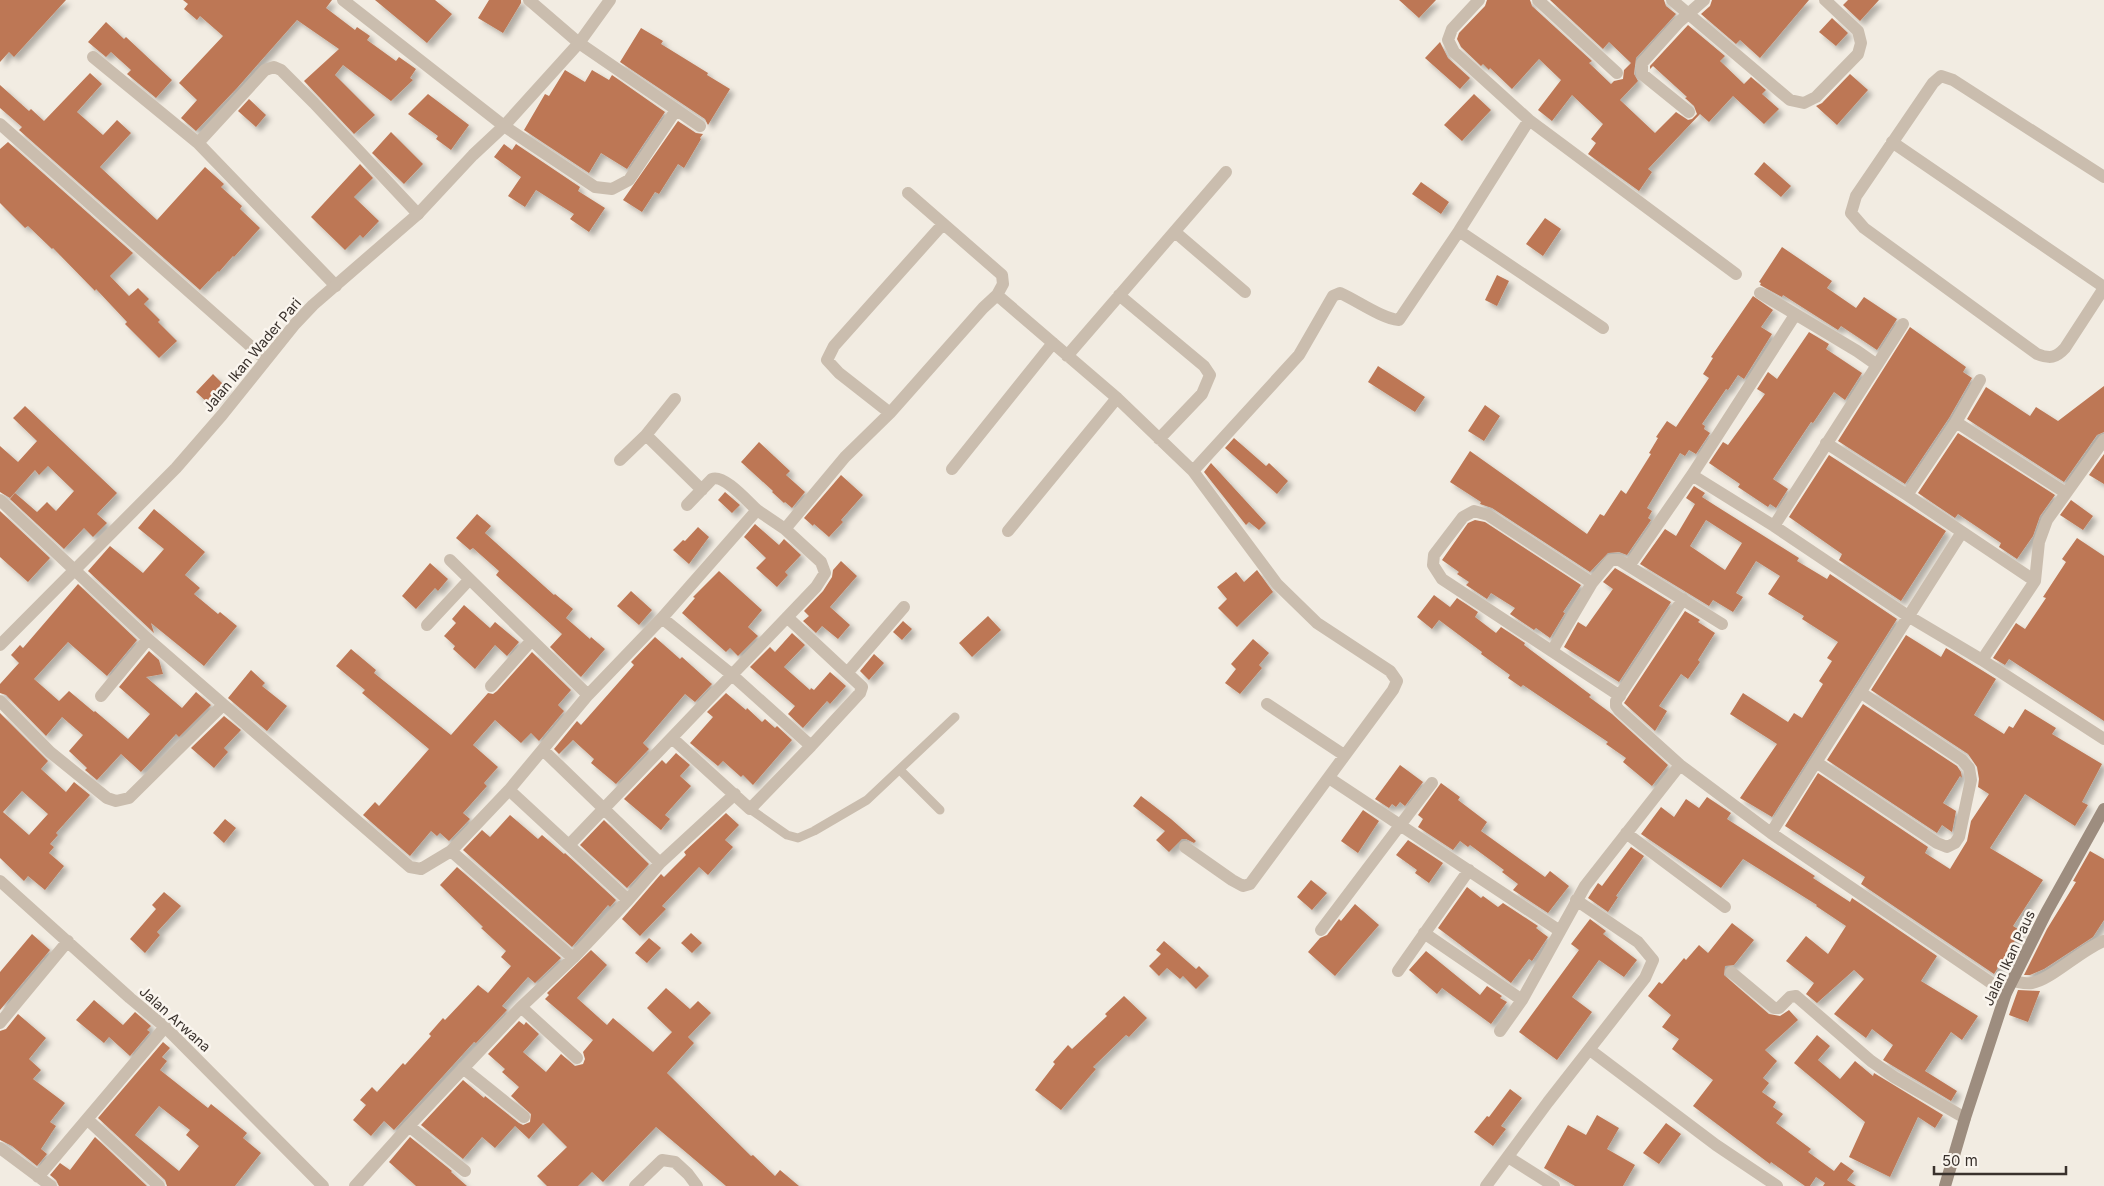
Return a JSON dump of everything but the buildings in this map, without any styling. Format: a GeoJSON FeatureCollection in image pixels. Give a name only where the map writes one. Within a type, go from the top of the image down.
{"type":"FeatureCollection","features":[{"type":"Feature","properties":{"kind":"main road","name":"Jalan Ikan Paus"},"geometry":{"type":"LineString","coordinates":[[1945,1186],[2006,993],[2046,913],[2104,809]]}},
{"type":"Feature","properties":{"kind":"street"},"geometry":{"type":"LineString","coordinates":[[343,0],[504,126],[594,187],[612,189],[629,180],[676,110]]}},
{"type":"Feature","properties":{"kind":"street"},"geometry":{"type":"LineString","coordinates":[[529,0],[579,43],[700,126]]}},
{"type":"Feature","properties":{"kind":"street","name":"Jalan Ikan Wader Pari"},"geometry":{"type":"LineString","coordinates":[[0,645],[176,468],[313,305],[418,214],[473,155],[504,126],[579,43],[610,0]]}},
{"type":"Feature","properties":{"kind":"street"},"geometry":{"type":"LineString","coordinates":[[1479,0],[1452,29],[1448,40],[1454,52],[1529,120],[1736,274]]}},
{"type":"Feature","properties":{"kind":"street"},"geometry":{"type":"LineString","coordinates":[[1538,0],[1617,73]]}},
{"type":"Feature","properties":{"kind":"street"},"geometry":{"type":"LineString","coordinates":[[1672,0],[1790,100],[1804,103],[1816,97],[1858,54],[1862,44],[1858,31],[1825,0]]}},
{"type":"Feature","properties":{"kind":"street"},"geometry":{"type":"LineString","coordinates":[[1689,112],[1642,74],[1641,68],[1642,63],[1679,22],[1690,15],[1704,0]]}},
{"type":"Feature","properties":{"kind":"street"},"geometry":{"type":"LineString","coordinates":[[93,57],[198,143],[336,286]]}},
{"type":"Feature","properties":{"kind":"street"},"geometry":{"type":"LineString","coordinates":[[198,143],[265,70],[274,67],[281,70],[314,103],[418,214]]}},
{"type":"Feature","properties":{"kind":"street"},"geometry":{"type":"LineString","coordinates":[[1892,142],[2104,288],[2058,356],[2048,358],[2037,354],[1864,228],[1851,213],[1856,196],[1892,142],[1932,83],[1941,76],[1954,80],[2104,177]]}},
{"type":"Feature","properties":{"kind":"street"},"geometry":{"type":"LineString","coordinates":[[1193,471],[1299,355],[1333,296],[1340,293],[1358,301],[1388,319],[1398,320],[1459,231],[1529,120]]}},
{"type":"Feature","properties":{"kind":"street"},"geometry":{"type":"LineString","coordinates":[[0,124],[266,359]]}},
{"type":"Feature","properties":{"kind":"street"},"geometry":{"type":"LineString","coordinates":[[1067,356],[1226,172]]}},
{"type":"Feature","properties":{"kind":"street"},"geometry":{"type":"LineString","coordinates":[[785,529],[845,457],[890,414],[982,308],[997,295],[1003,284],[1002,275],[908,193]]}},
{"type":"Feature","properties":{"kind":"street"},"geometry":{"type":"LineString","coordinates":[[890,414],[839,373],[827,360],[834,346],[942,224]]}},
{"type":"Feature","properties":{"kind":"street"},"geometry":{"type":"LineString","coordinates":[[1459,231],[1603,328]]}},
{"type":"Feature","properties":{"kind":"street"},"geometry":{"type":"LineString","coordinates":[[1175,232],[1245,292]]}},
{"type":"Feature","properties":{"kind":"street"},"geometry":{"type":"LineString","coordinates":[[1760,293],[1877,365]]}},
{"type":"Feature","properties":{"kind":"street"},"geometry":{"type":"LineString","coordinates":[[997,295],[1117,398],[1193,471],[1278,584],[1317,623],[1390,671],[1397,681],[1393,690],[1250,884],[1243,886],[1232,880],[1185,847]]}},
{"type":"Feature","properties":{"kind":"street"},"geometry":{"type":"LineString","coordinates":[[1119,295],[1204,366],[1210,375],[1202,394],[1159,440]]}},
{"type":"Feature","properties":{"kind":"street"},"geometry":{"type":"LineString","coordinates":[[1629,566],[1692,475],[1795,315]]}},
{"type":"Feature","properties":{"kind":"street"},"geometry":{"type":"LineString","coordinates":[[1774,526],[1903,324]]}},
{"type":"Feature","properties":{"kind":"street"},"geometry":{"type":"LineString","coordinates":[[952,469],[1053,343]]}},
{"type":"Feature","properties":{"kind":"street"},"geometry":{"type":"LineString","coordinates":[[1907,495],[1956,422],[1980,380]]}},
{"type":"Feature","properties":{"kind":"street"},"geometry":{"type":"LineString","coordinates":[[1008,531],[1117,398]]}},
{"type":"Feature","properties":{"kind":"street"},"geometry":{"type":"LineString","coordinates":[[620,460],[646,435],[675,399]]}},
{"type":"Feature","properties":{"kind":"street"},"geometry":{"type":"LineString","coordinates":[[1956,422],[2066,493]]}},
{"type":"Feature","properties":{"kind":"street"},"geometry":{"type":"LineString","coordinates":[[646,435],[702,490]]}},
{"type":"Feature","properties":{"kind":"street"},"geometry":{"type":"LineString","coordinates":[[1982,660],[2035,581],[2039,542],[2047,520],[2104,440]]}},
{"type":"Feature","properties":{"kind":"street"},"geometry":{"type":"LineString","coordinates":[[1826,444],[1907,495],[2035,581]]}},
{"type":"Feature","properties":{"kind":"street"},"geometry":{"type":"LineString","coordinates":[[1692,475],[1774,526],[1908,616],[1982,660],[2104,739]]}},
{"type":"Feature","properties":{"kind":"street"},"geometry":{"type":"LineString","coordinates":[[568,845],[816,587],[825,573],[821,562],[785,529],[757,510],[720,478],[712,478],[688,505]]}},
{"type":"Feature","properties":{"kind":"street"},"geometry":{"type":"LineString","coordinates":[[0,500],[74,572],[223,705],[410,867],[421,869],[451,851],[509,790],[588,695],[662,618],[757,510]]}},
{"type":"Feature","properties":{"kind":"street"},"geometry":{"type":"LineString","coordinates":[[1592,584],[1488,515],[1474,510],[1463,517],[1434,555],[1433,565],[1442,578],[1620,696]]}},
{"type":"Feature","properties":{"kind":"street"},"geometry":{"type":"LineString","coordinates":[[1771,833],[1962,532]]}},
{"type":"Feature","properties":{"kind":"street"},"geometry":{"type":"LineString","coordinates":[[450,560],[588,695]]}},
{"type":"Feature","properties":{"kind":"street"},"geometry":{"type":"LineString","coordinates":[[1552,651],[1592,584],[1611,560],[1619,560],[1722,624]]}},
{"type":"Feature","properties":{"kind":"street"},"geometry":{"type":"LineString","coordinates":[[427,624],[469,580]]}},
{"type":"Feature","properties":{"kind":"street"},"geometry":{"type":"LineString","coordinates":[[1683,600],[1620,696],[1616,706],[1619,710],[1680,765],[1771,833],[2006,993]]}},
{"type":"Feature","properties":{"kind":"street"},"geometry":{"type":"LineString","coordinates":[[848,672],[904,607]]}},
{"type":"Feature","properties":{"kind":"street"},"geometry":{"type":"LineString","coordinates":[[672,738],[750,809],[811,746],[860,693],[862,687],[787,617]]}},
{"type":"Feature","properties":{"kind":"street"},"geometry":{"type":"LineString","coordinates":[[662,618],[731,674],[811,746]]}},
{"type":"Feature","properties":{"kind":"street"},"geometry":{"type":"LineString","coordinates":[[101,696],[148,639]]}},
{"type":"Feature","properties":{"kind":"street"},"geometry":{"type":"LineString","coordinates":[[491,686],[531,641]]}},
{"type":"Feature","properties":{"kind":"street"},"geometry":{"type":"LineString","coordinates":[[1816,762],[1937,843],[1947,847],[1955,843],[1959,837],[1972,780],[1969,768],[1962,760],[1860,692]]}},
{"type":"Feature","properties":{"kind":"street"},"geometry":{"type":"LineString","coordinates":[[0,701],[50,752],[99,792],[116,801],[129,798],[223,705]]}},
{"type":"Feature","properties":{"kind":"street"},"geometry":{"type":"LineString","coordinates":[[1267,704],[1344,755]]}},
{"type":"Feature","properties":{"kind":"street"},"geometry":{"type":"LineString","coordinates":[[543,750],[660,863]]}},
{"type":"Feature","properties":{"kind":"street"},"geometry":{"type":"LineString","coordinates":[[1500,1031],[1522,1000],[1585,886],[1680,765]]}},
{"type":"Feature","properties":{"kind":"street"},"geometry":{"type":"LineString","coordinates":[[1329,778],[1560,931]]}},
{"type":"Feature","properties":{"kind":"street"},"geometry":{"type":"LineString","coordinates":[[1321,930],[1432,783]]}},
{"type":"Feature","properties":{"kind":"street"},"geometry":{"type":"LineString","coordinates":[[509,790],[628,900]]}},
{"type":"Feature","properties":{"kind":"street"},"geometry":{"type":"LineString","coordinates":[[355,1186],[463,1068],[521,1007],[573,958],[660,863],[735,794]]}},
{"type":"Feature","properties":{"kind":"street"},"geometry":{"type":"LineString","coordinates":[[1626,833],[1725,907]]}},
{"type":"Feature","properties":{"kind":"street"},"geometry":{"type":"LineString","coordinates":[[451,851],[573,958]]}},
{"type":"Feature","properties":{"kind":"street"},"geometry":{"type":"LineString","coordinates":[[1398,971],[1470,870]]}},
{"type":"Feature","properties":{"kind":"street","name":"Jalan Arwana"},"geometry":{"type":"LineString","coordinates":[[0,881],[165,1027],[320,1185]]}},
{"type":"Feature","properties":{"kind":"street"},"geometry":{"type":"LineString","coordinates":[[1486,1186],[1548,1102],[1645,978],[1653,960],[1638,942],[1576,900]]}},
{"type":"Feature","properties":{"kind":"street"},"geometry":{"type":"LineString","coordinates":[[1424,933],[1522,1000]]}},
{"type":"Feature","properties":{"kind":"street"},"geometry":{"type":"LineString","coordinates":[[0,1024],[68,941]]}},
{"type":"Feature","properties":{"kind":"street"},"geometry":{"type":"LineString","coordinates":[[2013,980],[2027,984],[2040,981],[2093,945],[2104,941]]}},
{"type":"Feature","properties":{"kind":"street"},"geometry":{"type":"LineString","coordinates":[[1731,972],[1774,1008],[1779,1008],[1790,997],[1796,996],[1871,1061],[1894,1077],[1965,1118]]}},
{"type":"Feature","properties":{"kind":"street"},"geometry":{"type":"LineString","coordinates":[[521,1007],[577,1058]]}},
{"type":"Feature","properties":{"kind":"street"},"geometry":{"type":"LineString","coordinates":[[38,1176],[165,1027]]}},
{"type":"Feature","properties":{"kind":"street"},"geometry":{"type":"LineString","coordinates":[[1590,1050],[1716,1145],[1777,1186]]}},
{"type":"Feature","properties":{"kind":"street"},"geometry":{"type":"LineString","coordinates":[[463,1068],[524,1117]]}},
{"type":"Feature","properties":{"kind":"street"},"geometry":{"type":"LineString","coordinates":[[87,1119],[159,1186]]}},
{"type":"Feature","properties":{"kind":"street"},"geometry":{"type":"LineString","coordinates":[[409,1126],[465,1170]]}},
{"type":"Feature","properties":{"kind":"street"},"geometry":{"type":"LineString","coordinates":[[0,1148],[51,1186]]}},
{"type":"Feature","properties":{"kind":"street"},"geometry":{"type":"LineString","coordinates":[[1508,1156],[1554,1186]]}},
{"type":"Feature","properties":{"kind":"street"},"geometry":{"type":"LineString","coordinates":[[635,1186],[662,1160],[675,1162],[697,1186]]}},
{"type":"Feature","properties":{"kind":"lane"},"geometry":{"type":"LineString","coordinates":[[750,809],[787,835],[798,838],[814,831],[867,800],[955,717]]}},
{"type":"Feature","properties":{"kind":"lane"},"geometry":{"type":"LineString","coordinates":[[900,770],[940,810]]}}]}
